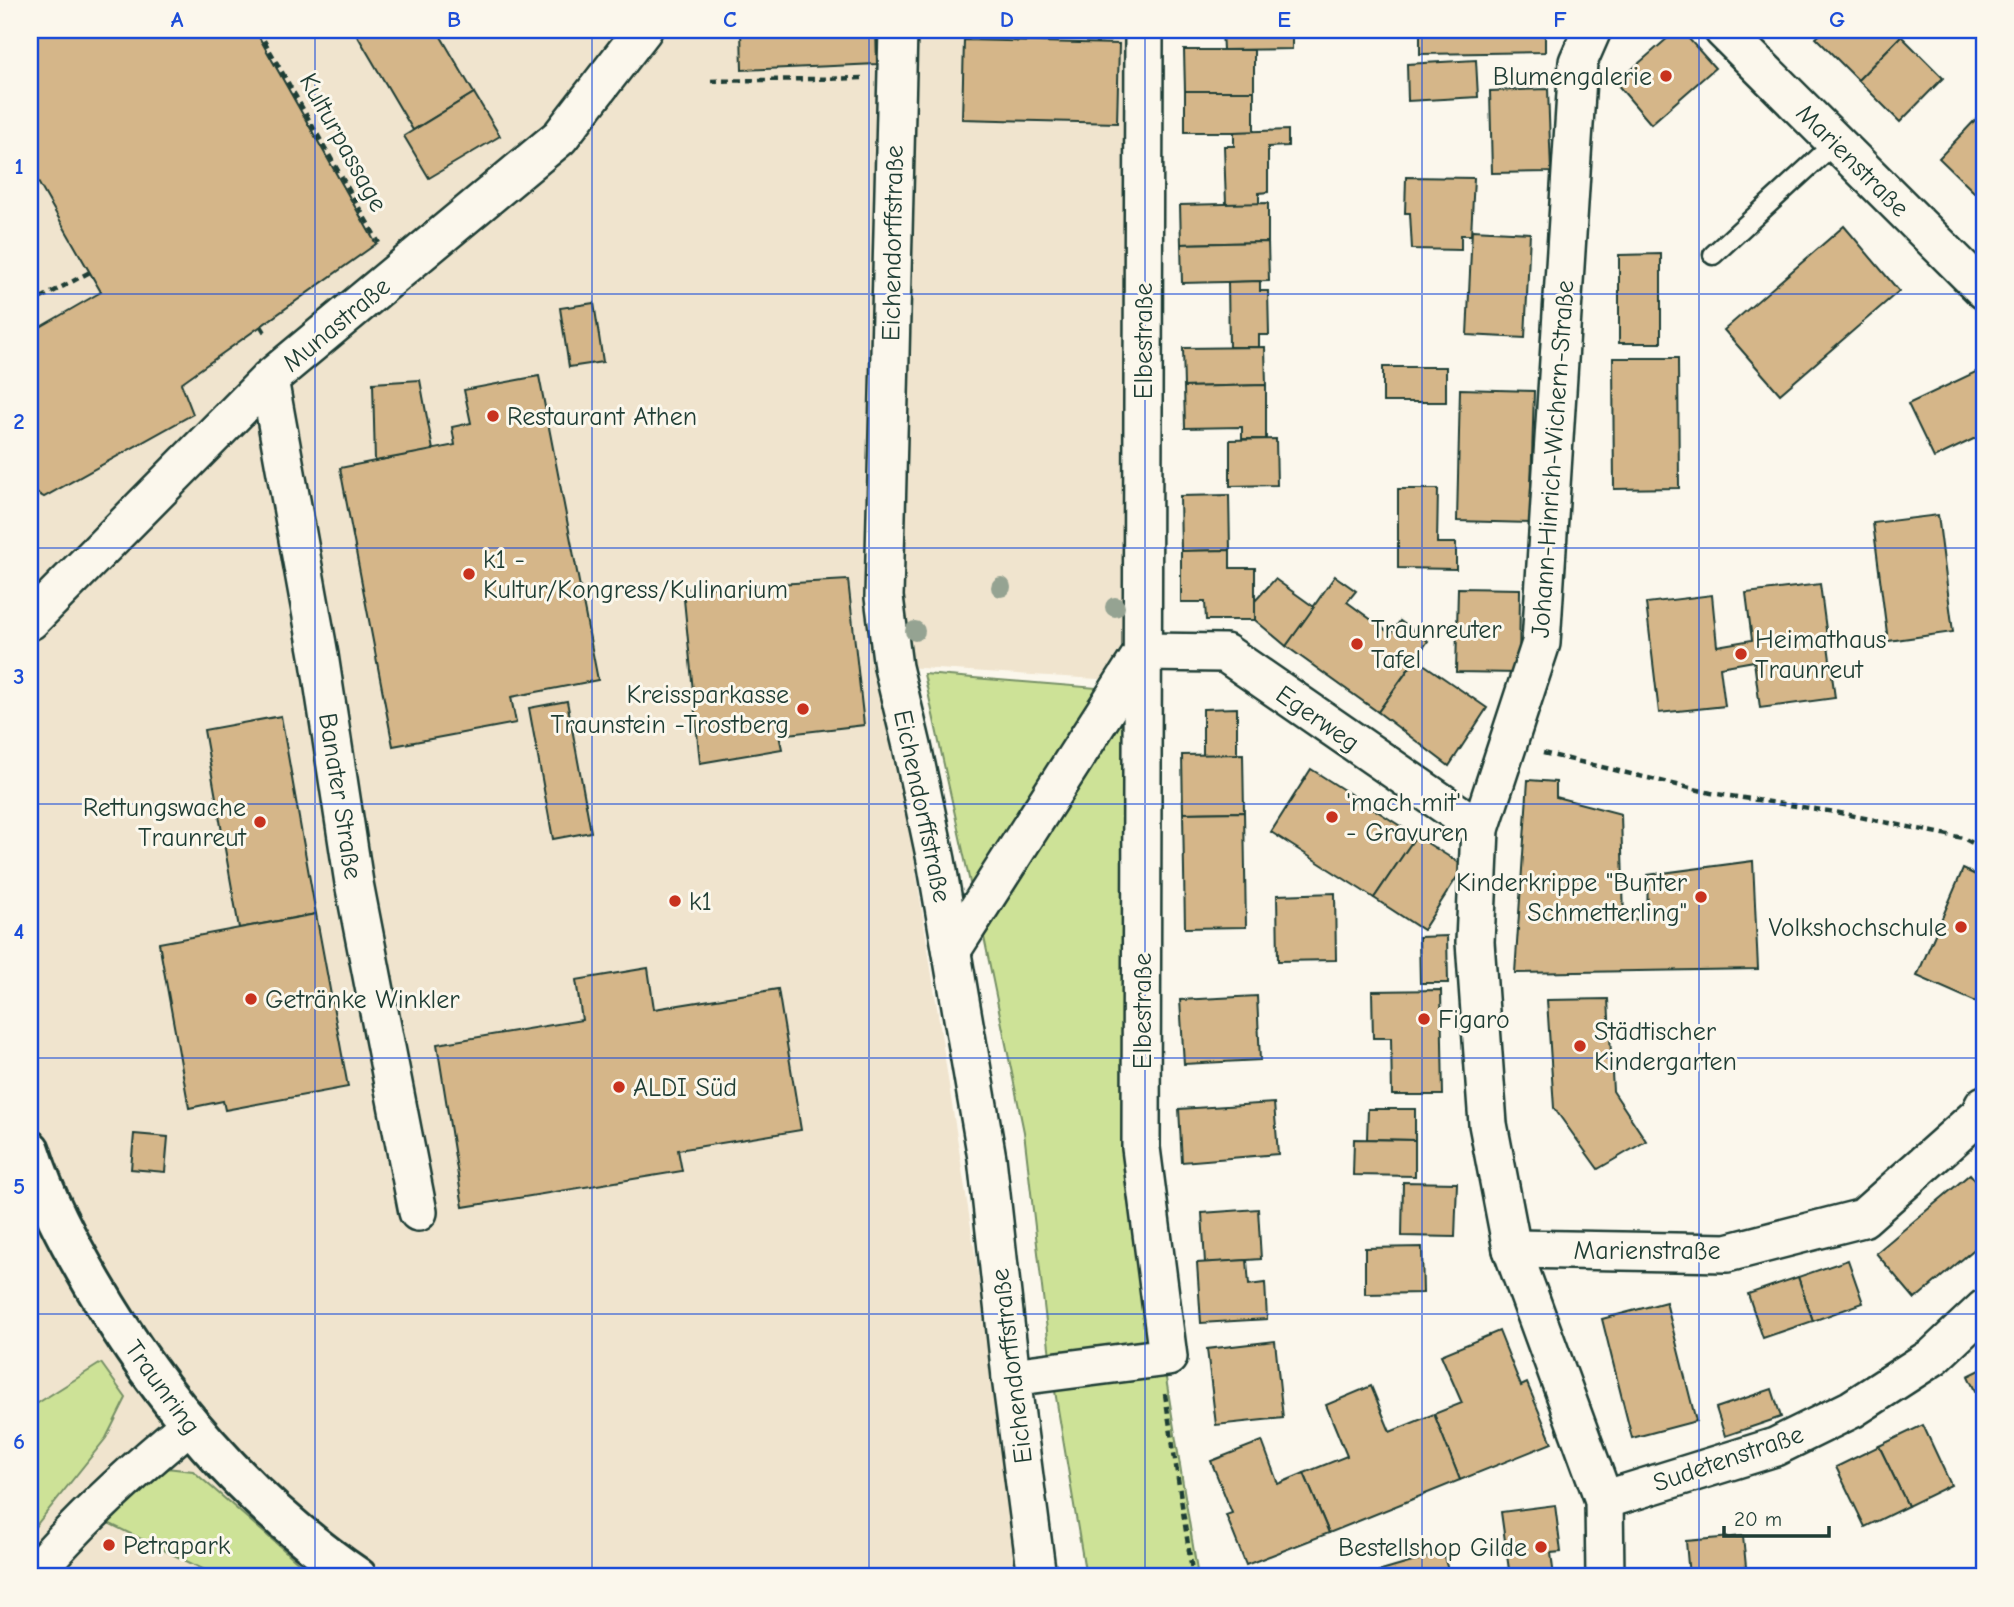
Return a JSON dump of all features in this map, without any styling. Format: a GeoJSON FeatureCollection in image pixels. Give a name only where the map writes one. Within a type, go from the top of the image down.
{"type":"FeatureCollection","features":[{"type":"Feature","properties":{"kind":"street","name":"Munastraße"},"geometry":{"type":"LineString","coordinates":[[30,621],[270,379],[560,137],[643,30]]}},
{"type":"Feature","properties":{"kind":"street","name":"Eichendorffstraße"},"geometry":{"type":"LineString","coordinates":[[898,30],[884,597],[893,667],[915,758],[952,950],[987,1158],[1011,1377],[1037,1577]]}},
{"type":"Feature","properties":{"kind":"street","name":"Elbestraße"},"geometry":{"type":"LineString","coordinates":[[1144,30],[1141,1148],[1168,1357],[1159,1359]]}},
{"type":"Feature","properties":{"kind":"street","name":"Johann-Hinrich-Wichern-Straße"},"geometry":{"type":"LineString","coordinates":[[1592,30],[1578,62],[1541,643],[1480,829],[1475,942],[1488,1124],[1512,1249],[1604,1500],[1605,1577]]}},
{"type":"Feature","properties":{"kind":"street","name":"Marienstraße"},"geometry":{"type":"LineString","coordinates":[[1723,30],[1984,290]]}},
{"type":"Feature","properties":{"kind":"street","name":"Banater Straße"},"geometry":{"type":"LineString","coordinates":[[270,379],[319,655],[354,883],[418,1212]]}},
{"type":"Feature","properties":{"kind":"street","name":"Egerweg"},"geometry":{"type":"LineString","coordinates":[[1143,653],[1225,653],[1480,829]]}},
{"type":"Feature","properties":{"kind":"street"},"geometry":{"type":"LineString","coordinates":[[952,950],[1143,653]]}},
{"type":"Feature","properties":{"kind":"street","name":"Marienstraße"},"geometry":{"type":"LineString","coordinates":[[1512,1249],[1727,1253],[1863,1218],[1979,1115],[1984,1105]]}},
{"type":"Feature","properties":{"kind":"street","name":"Traunring"},"geometry":{"type":"LineString","coordinates":[[30,1150],[37,1173],[65,1235],[101,1298],[140,1359],[190,1425],[237,1475],[285,1520],[356,1577]]}},
{"type":"Feature","properties":{"kind":"street","name":"Sudetenstraße"},"geometry":{"type":"LineString","coordinates":[[1604,1500],[1775,1447],[1852,1409],[1934,1356],[1984,1309]]}},
{"type":"Feature","properties":{"kind":"street"},"geometry":{"type":"LineString","coordinates":[[1011,1377],[1159,1359]]}},
{"type":"Feature","properties":{"kind":"street"},"geometry":{"type":"LineString","coordinates":[[31,1577],[62,1540],[151,1457],[190,1425]]}},
{"type":"Feature","properties":{"kind":"lane"},"geometry":{"type":"LineString","coordinates":[[1713,254],[1836,142]]}},
{"type":"Feature","properties":{"kind":"path","name":"Kulturpassage"},"geometry":{"type":"LineString","coordinates":[[258,30],[396,274]]}},
{"type":"Feature","properties":{"kind":"path"},"geometry":{"type":"LineString","coordinates":[[711,81],[896,78]]}},
{"type":"Feature","properties":{"kind":"path"},"geometry":{"type":"LineString","coordinates":[[30,304],[90,272]]}},
{"type":"Feature","properties":{"kind":"path"},"geometry":{"type":"LineString","coordinates":[[1508,745],[1710,793],[1835,812],[1963,838],[1984,849]]}},
{"type":"Feature","properties":{"kind":"path"},"geometry":{"type":"LineString","coordinates":[[1159,1359],[1193,1577]]}},
{"type":"Feature","properties":{"kind":"shaded area"},"geometry":{"type":"Polygon","coordinates":[[[30,30],[1145,30],[1147,682],[873,665],[911,839],[1025,1577],[30,1577],[30,30]]]}},
{"type":"Feature","properties":{"kind":"green space"},"geometry":{"type":"Polygon","coordinates":[[[924,674],[1110,689],[974,901],[924,674]]]}},
{"type":"Feature","properties":{"kind":"green space"},"geometry":{"type":"Polygon","coordinates":[[[1136,699],[1161,1351],[1051,1365],[1024,1132],[984,937],[1136,699]]]}},
{"type":"Feature","properties":{"kind":"green space"},"geometry":{"type":"Polygon","coordinates":[[[101,1363],[126,1398],[106,1438],[30,1533],[30,1408],[101,1363]]]}},
{"type":"Feature","properties":{"kind":"green space"},"geometry":{"type":"Polygon","coordinates":[[[1164,1366],[1198,1577],[1086,1577],[1053,1379],[1164,1366]]]}},
{"type":"Feature","properties":{"kind":"green space"},"geometry":{"type":"Polygon","coordinates":[[[157,1467],[193,1471],[315,1577],[219,1577],[102,1520],[157,1467]]]}},
{"type":"Feature","properties":{"kind":"building"},"geometry":{"type":"Polygon","coordinates":[[[30,30],[255,30],[376,244],[181,383],[193,414],[44,497],[30,489],[30,333],[101,292],[30,168],[30,30]]]}},
{"type":"Feature","properties":{"kind":"building"},"geometry":{"type":"Polygon","coordinates":[[[354,30],[437,30],[474,93],[413,130],[354,30]]]}},
{"type":"Feature","properties":{"kind":"building"},"geometry":{"type":"Polygon","coordinates":[[[741,30],[876,30],[877,64],[742,70],[741,30]]]}},
{"type":"Feature","properties":{"kind":"building"},"geometry":{"type":"Polygon","coordinates":[[[1222,30],[1292,30],[1292,49],[1223,50],[1222,30]]]}},
{"type":"Feature","properties":{"kind":"building","name":"Blumengalerie"},"geometry":{"type":"Polygon","coordinates":[[[1677,30],[1681,30],[1715,68],[1651,124],[1616,83],[1677,30]]]}},
{"type":"Feature","properties":{"kind":"building"},"geometry":{"type":"Polygon","coordinates":[[[1825,30],[1895,30],[1901,36],[1858,80],[1816,38],[1825,30]]]}},
{"type":"Feature","properties":{"kind":"building"},"geometry":{"type":"Polygon","coordinates":[[[1545,31],[1545,52],[1420,54],[1420,33],[1545,31]]]}},
{"type":"Feature","properties":{"kind":"building"},"geometry":{"type":"Polygon","coordinates":[[[1901,36],[1943,78],[1900,122],[1858,80],[1901,36]]]}},
{"type":"Feature","properties":{"kind":"building"},"geometry":{"type":"Polygon","coordinates":[[[964,40],[1119,44],[1117,123],[962,119],[964,40]]]}},
{"type":"Feature","properties":{"kind":"building"},"geometry":{"type":"Polygon","coordinates":[[[1184,50],[1254,50],[1254,91],[1185,91],[1184,50]]]}},
{"type":"Feature","properties":{"kind":"building"},"geometry":{"type":"Polygon","coordinates":[[[1476,60],[1478,97],[1408,101],[1407,64],[1476,60]]]}},
{"type":"Feature","properties":{"kind":"building"},"geometry":{"type":"Polygon","coordinates":[[[1548,89],[1551,172],[1492,173],[1490,91],[1548,89]]]}},
{"type":"Feature","properties":{"kind":"building"},"geometry":{"type":"Polygon","coordinates":[[[1185,91],[1254,91],[1254,132],[1185,132],[1185,91]]]}},
{"type":"Feature","properties":{"kind":"building"},"geometry":{"type":"Polygon","coordinates":[[[474,93],[500,136],[429,178],[404,136],[474,93]]]}},
{"type":"Feature","properties":{"kind":"building"},"geometry":{"type":"Polygon","coordinates":[[[1977,118],[1984,125],[1984,184],[1975,193],[1939,158],[1977,118]]]}},
{"type":"Feature","properties":{"kind":"building"},"geometry":{"type":"Polygon","coordinates":[[[1288,130],[1288,146],[1268,147],[1268,192],[1259,193],[1259,204],[1226,204],[1224,146],[1234,146],[1234,132],[1288,130]]]}},
{"type":"Feature","properties":{"kind":"building"},"geometry":{"type":"Polygon","coordinates":[[[1406,177],[1474,178],[1471,235],[1461,235],[1461,250],[1412,249],[1410,213],[1405,213],[1406,177]]]}},
{"type":"Feature","properties":{"kind":"building"},"geometry":{"type":"Polygon","coordinates":[[[1984,184],[1984,202],[1975,193],[1984,184]]]}},
{"type":"Feature","properties":{"kind":"building"},"geometry":{"type":"Polygon","coordinates":[[[1268,203],[1268,242],[1181,244],[1180,205],[1268,203]]]}},
{"type":"Feature","properties":{"kind":"building"},"geometry":{"type":"Polygon","coordinates":[[[1844,226],[1899,291],[1780,394],[1724,330],[1844,226]]]}},
{"type":"Feature","properties":{"kind":"building"},"geometry":{"type":"Polygon","coordinates":[[[1472,230],[1530,233],[1525,338],[1467,335],[1472,230]]]}},
{"type":"Feature","properties":{"kind":"building"},"geometry":{"type":"Polygon","coordinates":[[[1268,242],[1269,281],[1182,283],[1181,244],[1268,242]]]}},
{"type":"Feature","properties":{"kind":"building"},"geometry":{"type":"Polygon","coordinates":[[[1661,254],[1661,343],[1619,343],[1619,255],[1661,254]]]}},
{"type":"Feature","properties":{"kind":"building"},"geometry":{"type":"Polygon","coordinates":[[[1260,281],[1260,291],[1268,291],[1269,335],[1259,335],[1259,347],[1229,347],[1228,282],[1260,281]]]}},
{"type":"Feature","properties":{"kind":"building"},"geometry":{"type":"Polygon","coordinates":[[[594,303],[603,362],[569,367],[560,308],[594,303]]]}},
{"type":"Feature","properties":{"kind":"building"},"geometry":{"type":"Polygon","coordinates":[[[1265,347],[1266,385],[1184,387],[1183,348],[1265,347]]]}},
{"type":"Feature","properties":{"kind":"building"},"geometry":{"type":"Polygon","coordinates":[[[1613,358],[1678,358],[1679,488],[1614,489],[1613,358]]]}},
{"type":"Feature","properties":{"kind":"building"},"geometry":{"type":"Polygon","coordinates":[[[1383,367],[1446,367],[1446,402],[1383,402],[1383,367]]]}},
{"type":"Feature","properties":{"kind":"building"},"geometry":{"type":"Polygon","coordinates":[[[1984,368],[1984,434],[1934,458],[1908,404],[1984,368]]]}},
{"type":"Feature","properties":{"kind":"building","name":"k1 - Kultur/Kongress/Kulinarium"},"geometry":{"type":"Polygon","coordinates":[[[539,376],[598,680],[511,697],[516,723],[393,746],[340,468],[455,445],[452,427],[471,423],[464,390],[539,376]]]}},
{"type":"Feature","properties":{"kind":"building"},"geometry":{"type":"Polygon","coordinates":[[[420,380],[433,450],[375,461],[373,383],[420,380]]]}},
{"type":"Feature","properties":{"kind":"building"},"geometry":{"type":"Polygon","coordinates":[[[1266,385],[1266,439],[1242,439],[1242,427],[1185,428],[1184,387],[1266,385]]]}},
{"type":"Feature","properties":{"kind":"building"},"geometry":{"type":"Polygon","coordinates":[[[1460,389],[1534,391],[1530,523],[1457,521],[1460,389]]]}},
{"type":"Feature","properties":{"kind":"building"},"geometry":{"type":"Polygon","coordinates":[[[1276,439],[1277,485],[1230,486],[1230,440],[1276,439]]]}},
{"type":"Feature","properties":{"kind":"building"},"geometry":{"type":"Polygon","coordinates":[[[1398,489],[1438,489],[1437,543],[1456,543],[1456,569],[1398,568],[1398,489]]]}},
{"type":"Feature","properties":{"kind":"building"},"geometry":{"type":"Polygon","coordinates":[[[1229,495],[1230,550],[1181,551],[1180,496],[1229,495]]]}},
{"type":"Feature","properties":{"kind":"building"},"geometry":{"type":"Polygon","coordinates":[[[1938,515],[1953,632],[1888,641],[1873,523],[1938,515]]]}},
{"type":"Feature","properties":{"kind":"building"},"geometry":{"type":"Polygon","coordinates":[[[1230,550],[1230,568],[1255,568],[1255,620],[1206,620],[1205,602],[1181,602],[1181,551],[1230,550]]]}},
{"type":"Feature","properties":{"kind":"building","name":"Traunreuter Tafel"},"geometry":{"type":"Polygon","coordinates":[[[1335,576],[1356,591],[1347,602],[1391,634],[1400,621],[1428,641],[1378,712],[1286,646],[1335,576]]]}},
{"type":"Feature","properties":{"kind":"building"},"geometry":{"type":"Polygon","coordinates":[[[1275,579],[1314,607],[1286,646],[1255,620],[1255,601],[1275,579]]]}},
{"type":"Feature","properties":{"kind":"building"},"geometry":{"type":"Polygon","coordinates":[[[848,580],[864,725],[779,735],[782,749],[700,763],[683,589],[848,580]]]}},
{"type":"Feature","properties":{"kind":"building","name":"Heimathaus Traunreut"},"geometry":{"type":"Polygon","coordinates":[[[1820,584],[1835,698],[1760,708],[1754,661],[1720,667],[1725,706],[1659,713],[1646,603],[1712,595],[1717,646],[1752,640],[1746,593],[1820,584]]]}},
{"type":"Feature","properties":{"kind":"building"},"geometry":{"type":"Polygon","coordinates":[[[1458,588],[1520,589],[1519,673],[1456,672],[1458,588]]]}},
{"type":"Feature","properties":{"kind":"building"},"geometry":{"type":"Polygon","coordinates":[[[1416,659],[1487,708],[1449,766],[1378,712],[1416,659]]]}},
{"type":"Feature","properties":{"kind":"building"},"geometry":{"type":"Polygon","coordinates":[[[567,701],[591,832],[553,839],[529,708],[567,701]]]}},
{"type":"Feature","properties":{"kind":"building"},"geometry":{"type":"Polygon","coordinates":[[[1237,708],[1237,755],[1203,755],[1203,709],[1237,708]]]}},
{"type":"Feature","properties":{"kind":"building","name":"Rettungswache Traunreut"},"geometry":{"type":"Polygon","coordinates":[[[281,716],[316,914],[239,928],[204,730],[281,716]]]}},
{"type":"Feature","properties":{"kind":"building"},"geometry":{"type":"Polygon","coordinates":[[[1243,754],[1244,812],[1183,813],[1182,755],[1243,754]]]}},
{"type":"Feature","properties":{"kind":"building"},"geometry":{"type":"Polygon","coordinates":[[[1311,769],[1416,836],[1374,898],[1271,832],[1311,769]]]}},
{"type":"Feature","properties":{"kind":"building","name":"Kinderkrippe \"Bunter Schmetterling\""},"geometry":{"type":"Polygon","coordinates":[[[1528,780],[1556,782],[1556,797],[1621,814],[1624,920],[1647,919],[1648,875],[1753,861],[1758,969],[1515,973],[1528,780]]]}},
{"type":"Feature","properties":{"kind":"building"},"geometry":{"type":"Polygon","coordinates":[[[1244,812],[1246,927],[1185,928],[1183,813],[1244,812]]]}},
{"type":"Feature","properties":{"kind":"building"},"geometry":{"type":"Polygon","coordinates":[[[1416,836],[1464,866],[1423,930],[1374,898],[1416,836]]]}},
{"type":"Feature","properties":{"kind":"building","name":"Volkshochschule"},"geometry":{"type":"Polygon","coordinates":[[[1963,869],[1984,879],[1984,983],[1976,1002],[1917,976],[1963,869]]]}},
{"type":"Feature","properties":{"kind":"building"},"geometry":{"type":"Polygon","coordinates":[[[1335,893],[1336,960],[1278,961],[1277,895],[1335,893]]]}},
{"type":"Feature","properties":{"kind":"building","name":"Getränke Winkler"},"geometry":{"type":"Polygon","coordinates":[[[316,914],[348,1087],[225,1110],[223,1101],[189,1108],[159,943],[316,914]]]}},
{"type":"Feature","properties":{"kind":"building"},"geometry":{"type":"Polygon","coordinates":[[[1447,936],[1448,983],[1420,983],[1419,937],[1447,936]]]}},
{"type":"Feature","properties":{"kind":"building","name":"ALDI Süd"},"geometry":{"type":"Polygon","coordinates":[[[648,968],[654,1009],[778,989],[801,1130],[678,1150],[682,1171],[463,1207],[437,1044],[582,1020],[576,980],[648,968]]]}},
{"type":"Feature","properties":{"kind":"building"},"geometry":{"type":"Polygon","coordinates":[[[1441,990],[1443,1095],[1392,1095],[1391,1038],[1373,1038],[1372,991],[1441,990]]]}},
{"type":"Feature","properties":{"kind":"building"},"geometry":{"type":"Polygon","coordinates":[[[1257,996],[1260,1060],[1184,1064],[1180,1000],[1257,996]]]}},
{"type":"Feature","properties":{"kind":"building","name":"Städtischer Kindergarten"},"geometry":{"type":"Polygon","coordinates":[[[1608,999],[1613,1091],[1646,1141],[1598,1169],[1554,1108],[1547,1000],[1608,999]]]}},
{"type":"Feature","properties":{"kind":"building"},"geometry":{"type":"Polygon","coordinates":[[[1274,1103],[1278,1154],[1182,1162],[1179,1109],[1274,1103]]]}},
{"type":"Feature","properties":{"kind":"building"},"geometry":{"type":"Polygon","coordinates":[[[1368,1109],[1415,1109],[1415,1140],[1367,1139],[1368,1109]]]}},
{"type":"Feature","properties":{"kind":"building"},"geometry":{"type":"Polygon","coordinates":[[[134,1134],[168,1137],[165,1172],[131,1169],[134,1134]]]}},
{"type":"Feature","properties":{"kind":"building"},"geometry":{"type":"Polygon","coordinates":[[[1354,1139],[1415,1140],[1415,1176],[1353,1175],[1354,1139]]]}},
{"type":"Feature","properties":{"kind":"building"},"geometry":{"type":"Polygon","coordinates":[[[1970,1174],[1984,1191],[1984,1241],[1915,1299],[1876,1253],[1970,1174]]]}},
{"type":"Feature","properties":{"kind":"building"},"geometry":{"type":"Polygon","coordinates":[[[1403,1182],[1457,1183],[1455,1237],[1402,1236],[1403,1182]]]}},
{"type":"Feature","properties":{"kind":"building"},"geometry":{"type":"Polygon","coordinates":[[[1258,1209],[1261,1259],[1205,1263],[1202,1213],[1258,1209]]]}},
{"type":"Feature","properties":{"kind":"building"},"geometry":{"type":"Polygon","coordinates":[[[1422,1247],[1423,1293],[1365,1294],[1365,1248],[1422,1247]]]}},
{"type":"Feature","properties":{"kind":"building"},"geometry":{"type":"Polygon","coordinates":[[[1247,1260],[1249,1285],[1265,1283],[1267,1319],[1201,1323],[1197,1263],[1247,1260]]]}},
{"type":"Feature","properties":{"kind":"building"},"geometry":{"type":"Polygon","coordinates":[[[1848,1260],[1863,1303],[1813,1321],[1798,1277],[1848,1260]]]}},
{"type":"Feature","properties":{"kind":"building"},"geometry":{"type":"Polygon","coordinates":[[[1798,1277],[1813,1321],[1763,1338],[1748,1294],[1798,1277]]]}},
{"type":"Feature","properties":{"kind":"building"},"geometry":{"type":"Polygon","coordinates":[[[1666,1302],[1696,1421],[1632,1438],[1602,1319],[1666,1302]]]}},
{"type":"Feature","properties":{"kind":"building"},"geometry":{"type":"Polygon","coordinates":[[[1499,1331],[1521,1386],[1527,1383],[1552,1443],[1460,1480],[1434,1414],[1462,1403],[1441,1355],[1499,1331]]]}},
{"type":"Feature","properties":{"kind":"building"},"geometry":{"type":"Polygon","coordinates":[[[1275,1341],[1283,1418],[1216,1425],[1207,1349],[1275,1341]]]}},
{"type":"Feature","properties":{"kind":"building"},"geometry":{"type":"Polygon","coordinates":[[[1984,1368],[1984,1410],[1968,1376],[1984,1368]]]}},
{"type":"Feature","properties":{"kind":"building"},"geometry":{"type":"Polygon","coordinates":[[[1371,1386],[1390,1432],[1434,1414],[1460,1480],[1329,1533],[1304,1473],[1347,1456],[1326,1405],[1371,1386]]]}},
{"type":"Feature","properties":{"kind":"building"},"geometry":{"type":"Polygon","coordinates":[[[1772,1389],[1781,1417],[1725,1436],[1716,1408],[1772,1389]]]}},
{"type":"Feature","properties":{"kind":"building"},"geometry":{"type":"Polygon","coordinates":[[[1923,1425],[1951,1485],[1908,1506],[1879,1446],[1923,1425]]]}},
{"type":"Feature","properties":{"kind":"building"},"geometry":{"type":"Polygon","coordinates":[[[1262,1441],[1278,1484],[1304,1473],[1329,1533],[1246,1565],[1226,1515],[1232,1513],[1211,1461],[1262,1441]]]}},
{"type":"Feature","properties":{"kind":"building"},"geometry":{"type":"Polygon","coordinates":[[[1879,1446],[1908,1506],[1865,1527],[1836,1467],[1879,1446]]]}},
{"type":"Feature","properties":{"kind":"building"},"geometry":{"type":"Polygon","coordinates":[[[1555,1505],[1561,1552],[1551,1553],[1554,1577],[1510,1577],[1501,1512],[1555,1505]]]}},
{"type":"Feature","properties":{"kind":"building"},"geometry":{"type":"Polygon","coordinates":[[[1743,1536],[1747,1577],[1689,1577],[1686,1541],[1743,1536]]]}},
{"type":"Feature","properties":{"kind":"building"},"geometry":{"type":"Polygon","coordinates":[[[1443,1553],[1450,1577],[1372,1577],[1371,1574],[1443,1553]]]}},
{"type":"Feature","properties":{"kind":"place","name":"Blumengalerie"},"geometry":{"type":"Point","coordinates":[1666,76]}},
{"type":"Feature","properties":{"kind":"place","name":"Restaurant Athen"},"geometry":{"type":"Point","coordinates":[493,416]}},
{"type":"Feature","properties":{"kind":"place","name":"k1 - Kultur/Kongress/Kulinarium"},"geometry":{"type":"Point","coordinates":[469,574]}},
{"type":"Feature","properties":{"kind":"place","name":"Traunreuter Tafel"},"geometry":{"type":"Point","coordinates":[1357,644]}},
{"type":"Feature","properties":{"kind":"place","name":"Heimathaus Traunreut"},"geometry":{"type":"Point","coordinates":[1741,654]}},
{"type":"Feature","properties":{"kind":"place","name":"Kreissparkasse Traunstein -Trostberg"},"geometry":{"type":"Point","coordinates":[803,709]}},
{"type":"Feature","properties":{"kind":"place","name":"'mach mit' - Gravuren"},"geometry":{"type":"Point","coordinates":[1332,817]}},
{"type":"Feature","properties":{"kind":"place","name":"Rettungswache Traunreut"},"geometry":{"type":"Point","coordinates":[260,822]}},
{"type":"Feature","properties":{"kind":"place","name":"Kinderkrippe \"Bunter Schmetterling\""},"geometry":{"type":"Point","coordinates":[1701,897]}},
{"type":"Feature","properties":{"kind":"place","name":"k1"},"geometry":{"type":"Point","coordinates":[675,901]}},
{"type":"Feature","properties":{"kind":"place","name":"Volkshochschule"},"geometry":{"type":"Point","coordinates":[1961,927]}},
{"type":"Feature","properties":{"kind":"place","name":"Getränke Winkler"},"geometry":{"type":"Point","coordinates":[251,999]}},
{"type":"Feature","properties":{"kind":"place","name":"Figaro"},"geometry":{"type":"Point","coordinates":[1424,1019]}},
{"type":"Feature","properties":{"kind":"place","name":"Städtischer Kindergarten"},"geometry":{"type":"Point","coordinates":[1580,1046]}},
{"type":"Feature","properties":{"kind":"place","name":"ALDI Süd"},"geometry":{"type":"Point","coordinates":[619,1087]}},
{"type":"Feature","properties":{"kind":"place","name":"Petrapark"},"geometry":{"type":"Point","coordinates":[109,1545]}},
{"type":"Feature","properties":{"kind":"place","name":"Bestellshop Gilde"},"geometry":{"type":"Point","coordinates":[1541,1547]}}]}
